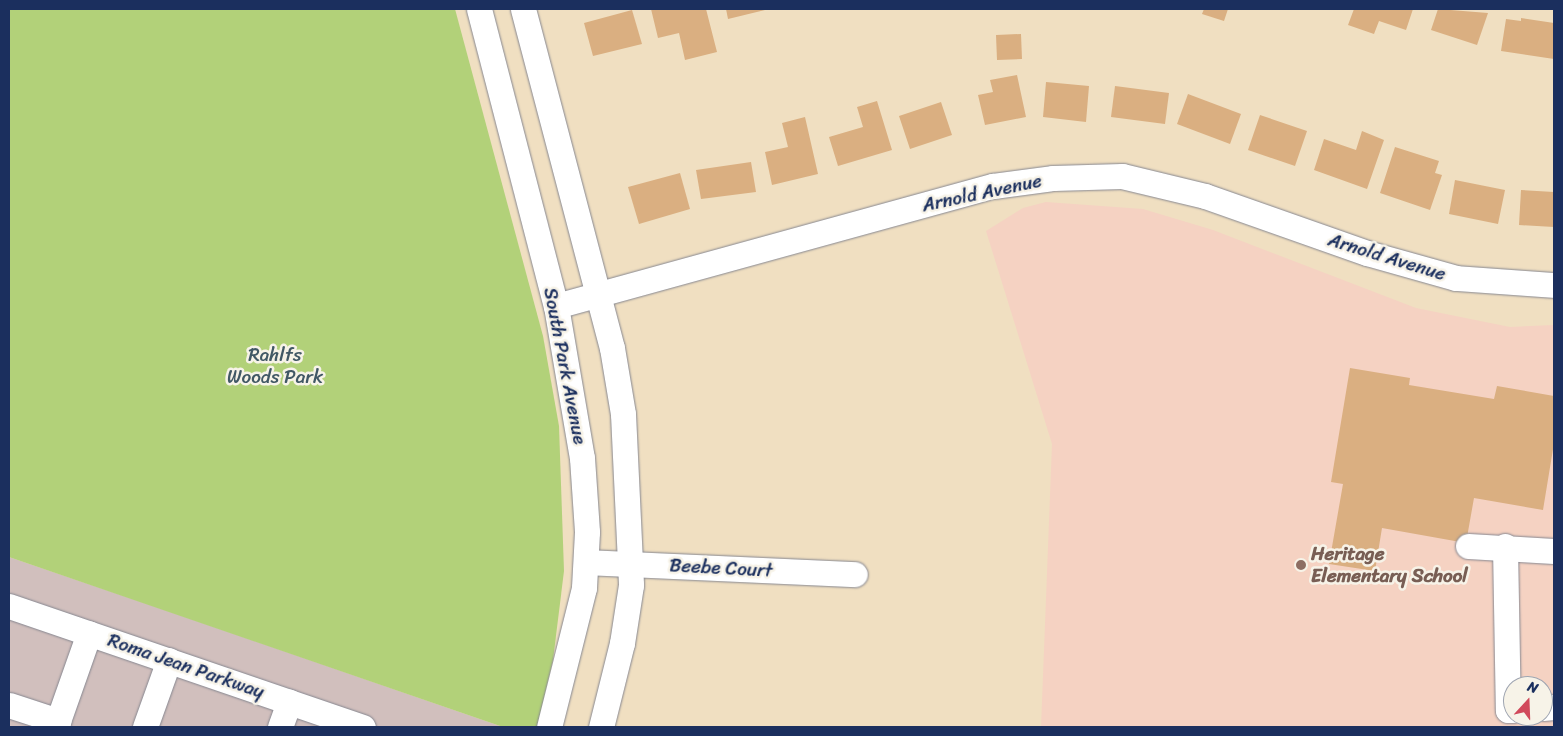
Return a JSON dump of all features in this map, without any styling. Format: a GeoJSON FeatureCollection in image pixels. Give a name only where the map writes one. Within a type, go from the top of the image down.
{"type":"FeatureCollection","features":[{"type":"Feature","properties":{"kind":"street","name":"South Park Avenue"},"geometry":{"type":"LineString","coordinates":[[479,9],[556,306],[582,458],[586,562],[579,614],[549,727]]}},
{"type":"Feature","properties":{"kind":"street"},"geometry":{"type":"LineString","coordinates":[[523,9],[598,294],[623,414],[631,564],[624,633],[601,727]]}},
{"type":"Feature","properties":{"kind":"street","name":"Arnold Avenue"},"geometry":{"type":"LineString","coordinates":[[556,306],[993,186],[1053,178],[1122,176],[1205,196],[1367,253],[1456,278],[1554,285]]}},
{"type":"Feature","properties":{"kind":"street"},"geometry":{"type":"LineString","coordinates":[[1468,546],[1505,546],[1554,551]]}},
{"type":"Feature","properties":{"kind":"street"},"geometry":{"type":"LineString","coordinates":[[1505,546],[1507,676]]}},
{"type":"Feature","properties":{"kind":"street","name":"Beebe Court"},"geometry":{"type":"LineString","coordinates":[[586,562],[855,574]]}},
{"type":"Feature","properties":{"kind":"street","name":"Roma Jean Parkway"},"geometry":{"type":"LineString","coordinates":[[9,606],[363,727]]}},
{"type":"Feature","properties":{"kind":"street"},"geometry":{"type":"LineString","coordinates":[[9,705],[58,721],[89,633]]}},
{"type":"Feature","properties":{"kind":"street"},"geometry":{"type":"LineString","coordinates":[[145,727],[169,660]]}},
{"type":"Feature","properties":{"kind":"street"},"geometry":{"type":"LineString","coordinates":[[280,727],[289,702]]}},
{"type":"Feature","properties":{"kind":"shaded area","name":"Heritage Elementary School"},"geometry":{"type":"Polygon","coordinates":[[[1046,202],[1143,209],[1213,230],[1416,308],[1510,327],[1554,325],[1554,727],[1041,727],[1052,444],[986,231],[1023,208],[1046,202]]]}},
{"type":"Feature","properties":{"kind":"shaded area"},"geometry":{"type":"Polygon","coordinates":[[[9,557],[159,608],[503,727],[9,727],[9,557]]]}},
{"type":"Feature","properties":{"kind":"green space","name":"Rahlfs Woods Park"},"geometry":{"type":"Polygon","coordinates":[[[9,9],[455,9],[543,336],[559,426],[564,571],[553,660],[537,727],[503,727],[9,557],[9,9]]]}},
{"type":"Feature","properties":{"kind":"building"},"geometry":{"type":"Polygon","coordinates":[[[651,9],[706,9],[717,52],[685,60],[679,33],[658,38],[651,9]]]}},
{"type":"Feature","properties":{"kind":"building"},"geometry":{"type":"Polygon","coordinates":[[[726,9],[769,9],[728,19],[726,9]]]}},
{"type":"Feature","properties":{"kind":"building"},"geometry":{"type":"Polygon","coordinates":[[[1204,9],[1228,9],[1224,21],[1202,14],[1204,9]]]}},
{"type":"Feature","properties":{"kind":"building"},"geometry":{"type":"Polygon","coordinates":[[[1354,9],[1413,9],[1406,30],[1379,21],[1374,34],[1348,25],[1354,9]]]}},
{"type":"Feature","properties":{"kind":"building"},"geometry":{"type":"Polygon","coordinates":[[[1438,9],[1488,13],[1477,45],[1431,30],[1438,9]]]}},
{"type":"Feature","properties":{"kind":"building"},"geometry":{"type":"Polygon","coordinates":[[[632,10],[642,44],[593,56],[584,23],[632,10]]]}},
{"type":"Feature","properties":{"kind":"building"},"geometry":{"type":"Polygon","coordinates":[[[1521,18],[1554,23],[1554,59],[1501,51],[1506,19],[1521,21],[1521,18]]]}},
{"type":"Feature","properties":{"kind":"building"},"geometry":{"type":"Polygon","coordinates":[[[1021,34],[1022,59],[997,60],[996,35],[1021,34]]]}},
{"type":"Feature","properties":{"kind":"building"},"geometry":{"type":"Polygon","coordinates":[[[1017,75],[1026,117],[985,125],[978,95],[993,92],[990,80],[1017,75]]]}},
{"type":"Feature","properties":{"kind":"building"},"geometry":{"type":"Polygon","coordinates":[[[1046,82],[1089,86],[1086,122],[1043,117],[1046,82]]]}},
{"type":"Feature","properties":{"kind":"building"},"geometry":{"type":"Polygon","coordinates":[[[1115,86],[1169,93],[1165,124],[1111,117],[1115,86]]]}},
{"type":"Feature","properties":{"kind":"building"},"geometry":{"type":"Polygon","coordinates":[[[1188,94],[1241,114],[1230,144],[1177,124],[1188,94]]]}},
{"type":"Feature","properties":{"kind":"building"},"geometry":{"type":"Polygon","coordinates":[[[877,101],[892,150],[838,166],[829,137],[863,127],[857,107],[877,101]]]}},
{"type":"Feature","properties":{"kind":"building"},"geometry":{"type":"Polygon","coordinates":[[[941,102],[952,135],[910,149],[899,116],[941,102]]]}},
{"type":"Feature","properties":{"kind":"building"},"geometry":{"type":"Polygon","coordinates":[[[1260,115],[1307,131],[1295,166],[1248,150],[1260,115]]]}},
{"type":"Feature","properties":{"kind":"building"},"geometry":{"type":"Polygon","coordinates":[[[805,117],[818,174],[772,185],[765,152],[788,147],[782,123],[805,117]]]}},
{"type":"Feature","properties":{"kind":"building"},"geometry":{"type":"Polygon","coordinates":[[[1362,131],[1384,140],[1367,189],[1314,170],[1324,139],[1356,150],[1362,131]]]}},
{"type":"Feature","properties":{"kind":"building"},"geometry":{"type":"Polygon","coordinates":[[[1395,147],[1439,161],[1435,173],[1442,175],[1430,210],[1380,193],[1395,147]]]}},
{"type":"Feature","properties":{"kind":"building"},"geometry":{"type":"Polygon","coordinates":[[[751,162],[756,192],[701,199],[696,170],[751,162]]]}},
{"type":"Feature","properties":{"kind":"building"},"geometry":{"type":"Polygon","coordinates":[[[680,173],[690,209],[639,224],[628,187],[680,173]]]}},
{"type":"Feature","properties":{"kind":"building"},"geometry":{"type":"Polygon","coordinates":[[[1455,180],[1505,190],[1498,224],[1449,214],[1455,180]]]}},
{"type":"Feature","properties":{"kind":"building"},"geometry":{"type":"Polygon","coordinates":[[[1521,190],[1554,192],[1554,227],[1519,225],[1521,190]]]}},
{"type":"Feature","properties":{"kind":"building"},"geometry":{"type":"Polygon","coordinates":[[[1350,368],[1410,378],[1409,385],[1494,399],[1497,386],[1554,396],[1554,443],[1543,510],[1474,498],[1466,543],[1382,528],[1375,571],[1329,564],[1343,484],[1331,482],[1350,368]]]}},
{"type":"Feature","properties":{"kind":"place","name":"Heritage Elementary School"},"geometry":{"type":"Point","coordinates":[1301,565]}}]}
